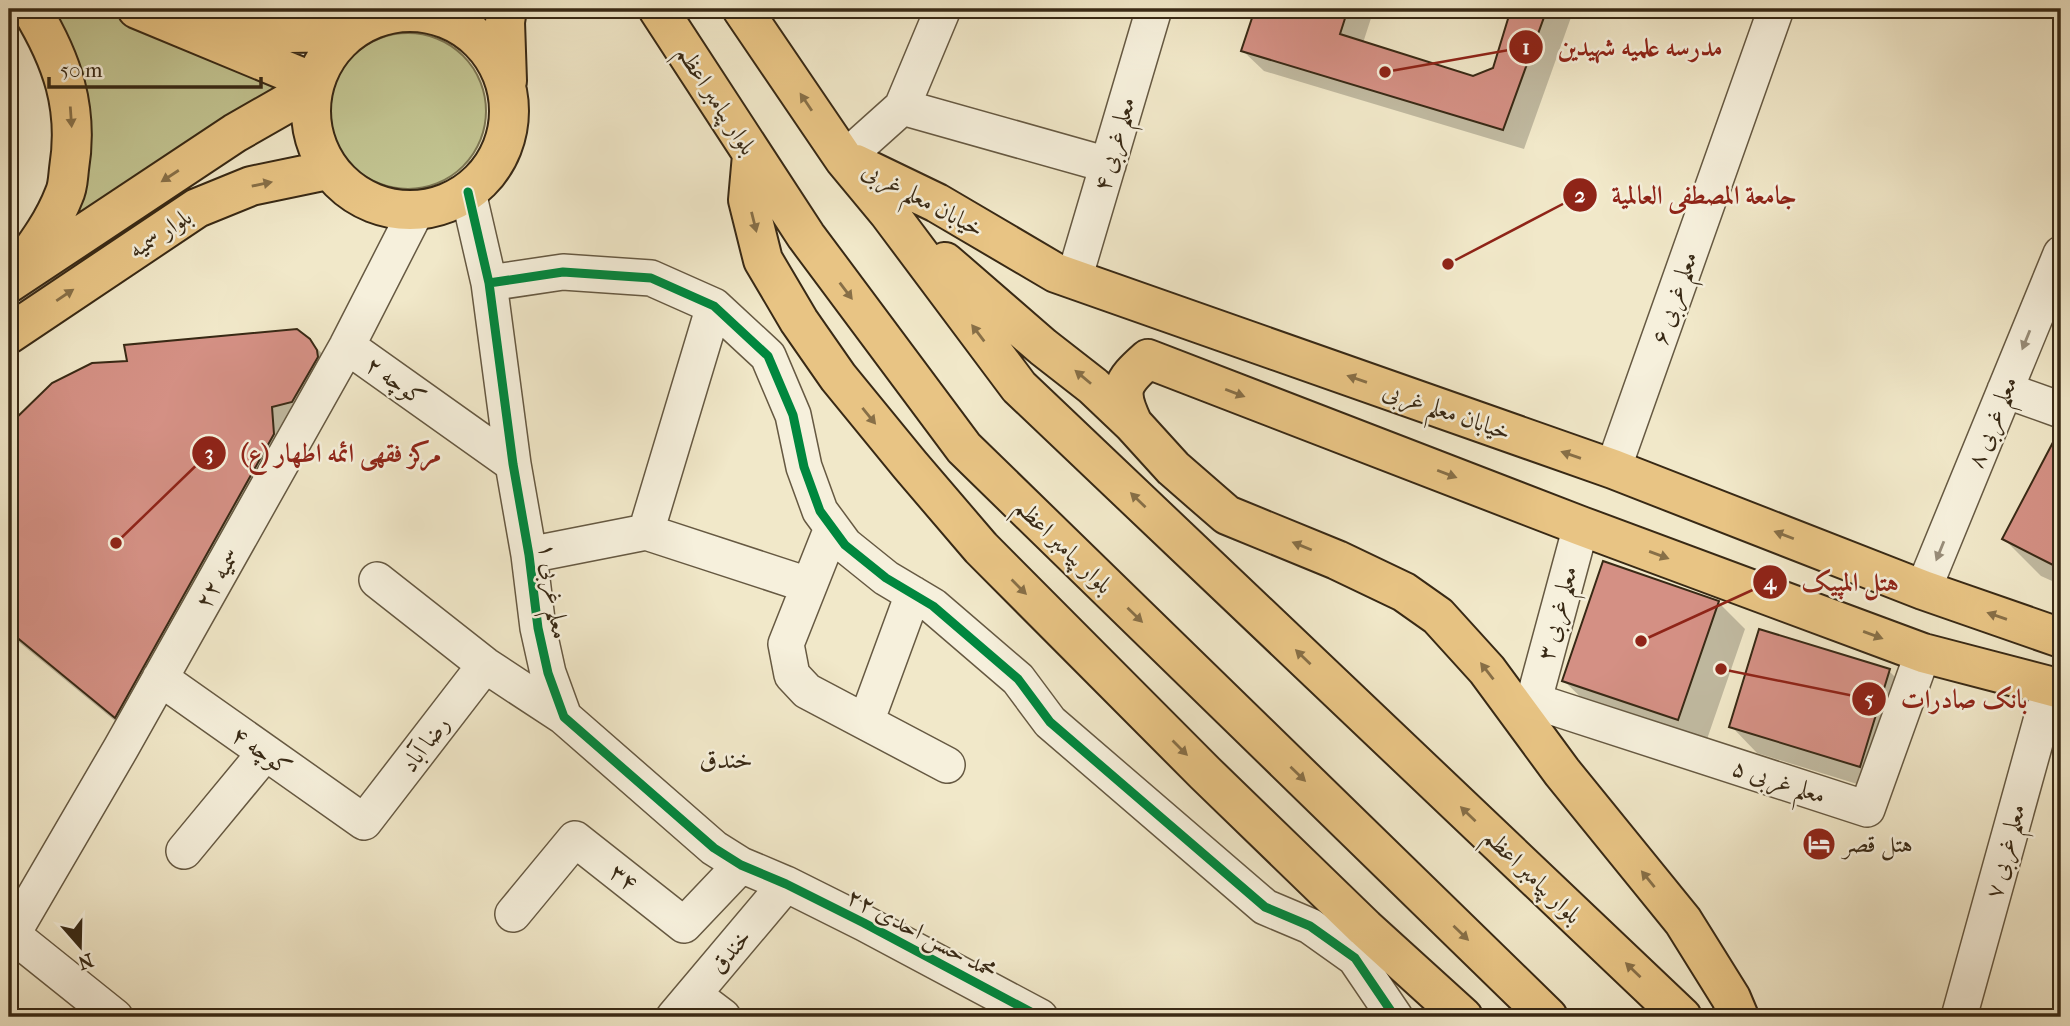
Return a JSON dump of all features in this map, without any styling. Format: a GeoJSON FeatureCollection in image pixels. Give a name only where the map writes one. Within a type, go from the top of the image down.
{"type":"FeatureCollection","features":[{"type":"Feature","properties":{"kind":"main road"},"geometry":{"type":"LineString","coordinates":[[10,282],[47,230],[66,192],[72,150],[72,111],[63,74],[48,36],[31,9]]}},
{"type":"Feature","properties":{"kind":"main road"},"geometry":{"type":"LineString","coordinates":[[137,9],[313,86]]}},
{"type":"Feature","properties":{"kind":"main road"},"geometry":{"type":"LineString","coordinates":[[209,9],[254,27],[289,33],[400,12],[428,13],[455,22],[478,38],[496,60],[507,86]]}},
{"type":"Feature","properties":{"kind":"main road"},"geometry":{"type":"LineString","coordinates":[[366,20],[327,54],[313,86],[309,113],[314,143],[328,170],[352,193],[383,208],[416,211],[444,205],[468,192],[489,172],[504,145],[510,116],[505,22],[507,9]]}},
{"type":"Feature","properties":{"kind":"main road","name":"بلوار پیامبر اعظم"},"geometry":{"type":"LineString","coordinates":[[658,9],[806,236],[964,448],[1548,1017]]}},
{"type":"Feature","properties":{"kind":"main road"},"geometry":{"type":"LineString","coordinates":[[742,9],[844,159],[888,212],[1043,347],[1093,386],[1173,468],[1227,515],[1337,560],[1404,593],[1438,615],[1530,714],[1683,921],[1740,1017]]}},
{"type":"Feature","properties":{"kind":"main road","name":"بلوار سمیه"},"geometry":{"type":"LineString","coordinates":[[10,282],[235,133],[313,86]]}},
{"type":"Feature","properties":{"kind":"main road"},"geometry":{"type":"LineString","coordinates":[[752,155],[748,201],[763,260],[799,321],[838,377],[910,466],[981,548],[1205,773],[1365,928],[1462,1017]]}},
{"type":"Feature","properties":{"kind":"main road","name":"خیابان معلم غربی"},"geometry":{"type":"LineString","coordinates":[[844,159],[937,203],[1056,273],[1613,469],[1923,590],[2061,638]]}},
{"type":"Feature","properties":{"kind":"main road","name":"بلوار سمیه"},"geometry":{"type":"LineString","coordinates":[[9,334],[197,208],[251,186],[328,170]]}},
{"type":"Feature","properties":{"kind":"main road","name":"بلوار پیامبر اعظم"},"geometry":{"type":"LineString","coordinates":[[888,212],[1019,387],[1682,1017]]}},
{"type":"Feature","properties":{"kind":"main road"},"geometry":{"type":"LineString","coordinates":[[1133,424],[1124,405],[1123,391],[1130,375],[1165,366],[1178,354],[1183,336],[1195,322]]}},
{"type":"Feature","properties":{"kind":"main road"},"geometry":{"type":"LineString","coordinates":[[1165,366],[1581,526],[1923,653],[2056,687]]}},
{"type":"Feature","properties":{"kind":"street"},"geometry":{"type":"LineString","coordinates":[[844,159],[902,107],[943,9]]}},
{"type":"Feature","properties":{"kind":"street","name":"معلم غربی ۴"},"geometry":{"type":"LineString","coordinates":[[1074,279],[1154,9]]}},
{"type":"Feature","properties":{"kind":"street","name":"معلم غربی ۶"},"geometry":{"type":"LineString","coordinates":[[1613,469],[1776,9]]}},
{"type":"Feature","properties":{"kind":"street"},"geometry":{"type":"LineString","coordinates":[[902,107],[1108,164]]}},
{"type":"Feature","properties":{"kind":"street","name":"معلم غربی ۱"},"geometry":{"type":"LineString","coordinates":[[468,192],[489,283],[513,464],[530,555],[538,628],[548,673],[564,717],[714,848],[741,865],[786,884]]}},
{"type":"Feature","properties":{"kind":"street","name":"سمیه ۲۲"},"geometry":{"type":"LineString","coordinates":[[10,935],[160,678],[347,346],[416,211]]}},
{"type":"Feature","properties":{"kind":"street","name":"معلم غربی ۸"},"geometry":{"type":"LineString","coordinates":[[1923,590],[2006,390],[2053,298],[2061,254]]}},
{"type":"Feature","properties":{"kind":"street"},"geometry":{"type":"LineString","coordinates":[[489,283],[564,272],[651,278],[714,306],[768,356],[793,415],[804,467],[820,511],[845,545],[886,578],[933,606],[1018,679],[1050,722],[1265,907],[1310,926],[1355,958],[1395,1017]]}},
{"type":"Feature","properties":{"kind":"street"},"geometry":{"type":"LineString","coordinates":[[646,532],[714,306]]}},
{"type":"Feature","properties":{"kind":"street","name":"کوچه ۲"},"geometry":{"type":"LineString","coordinates":[[347,346],[513,464]]}},
{"type":"Feature","properties":{"kind":"street"},"geometry":{"type":"LineString","coordinates":[[2006,390],[2061,410]]}},
{"type":"Feature","properties":{"kind":"street","name":"معلم غربی ۳"},"geometry":{"type":"LineString","coordinates":[[1530,714],[1581,526]]}},
{"type":"Feature","properties":{"kind":"street"},"geometry":{"type":"LineString","coordinates":[[832,528],[786,644],[792,676],[807,691],[947,765]]}},
{"type":"Feature","properties":{"kind":"street"},"geometry":{"type":"LineString","coordinates":[[530,555],[646,532],[808,585]]}},
{"type":"Feature","properties":{"kind":"street"},"geometry":{"type":"LineString","coordinates":[[377,580],[485,665],[564,717]]}},
{"type":"Feature","properties":{"kind":"street"},"geometry":{"type":"LineString","coordinates":[[866,722],[913,594]]}},
{"type":"Feature","properties":{"kind":"street","name":"معلم غربی ۵"},"geometry":{"type":"LineString","coordinates":[[1530,714],[1867,809],[1923,653]]}},
{"type":"Feature","properties":{"kind":"street","name":"رضا آباد"},"geometry":{"type":"LineString","coordinates":[[364,822],[485,665]]}},
{"type":"Feature","properties":{"kind":"street","name":"کوچه ۴"},"geometry":{"type":"LineString","coordinates":[[160,678],[364,822]]}},
{"type":"Feature","properties":{"kind":"street","name":"معلم غربی ۷"},"geometry":{"type":"LineString","coordinates":[[1959,1017],[2056,687]]}},
{"type":"Feature","properties":{"kind":"street"},"geometry":{"type":"LineString","coordinates":[[184,851],[265,753]]}},
{"type":"Feature","properties":{"kind":"street","name":"۳۴"},"geometry":{"type":"LineString","coordinates":[[513,914],[575,839],[684,925],[741,865]]}},
{"type":"Feature","properties":{"kind":"street","name":"خندق"},"geometry":{"type":"LineString","coordinates":[[684,1006],[786,884]]}},
{"type":"Feature","properties":{"kind":"street","name":"۲۲ محمد حسن احدی"},"geometry":{"type":"LineString","coordinates":[[786,884],[1040,1017]]}},
{"type":"Feature","properties":{"kind":"street"},"geometry":{"type":"LineString","coordinates":[[10,935],[115,1017]]}},
{"type":"Feature","properties":{"kind":"street"},"geometry":{"type":"LineString","coordinates":[[684,1006],[723,1017]]}},
{"type":"Feature","properties":{"kind":"green space"},"geometry":{"type":"Polygon","coordinates":[[[31,9],[132,9],[311,86],[11,281],[72,150],[31,9]]]}},
{"type":"Feature","properties":{"kind":"green space"},"geometry":{"type":"Polygon","coordinates":[[[408,33],[438,39],[463,56],[480,81],[486,111],[480,141],[463,166],[438,183],[408,189],[378,183],[353,166],[336,141],[330,111],[336,81],[353,56],[378,39],[408,33]]]}},
{"type":"Feature","properties":{"kind":"building"},"geometry":{"type":"Polygon","coordinates":[[[1255,9],[1348,9],[1340,34],[1473,76],[1493,68],[1511,9],[1547,9],[1503,130],[1241,51],[1255,9]]]}},
{"type":"Feature","properties":{"kind":"building"},"geometry":{"type":"Polygon","coordinates":[[[297,329],[310,339],[318,357],[292,402],[272,407],[274,434],[115,718],[9,631],[9,425],[52,383],[92,363],[127,361],[124,345],[297,329]]]}},
{"type":"Feature","properties":{"kind":"building"},"geometry":{"type":"Polygon","coordinates":[[[2061,430],[2061,569],[2002,539],[2061,430]]]}},
{"type":"Feature","properties":{"kind":"building"},"geometry":{"type":"Polygon","coordinates":[[[1603,561],[1719,601],[1678,720],[1562,681],[1603,561]]]}},
{"type":"Feature","properties":{"kind":"building"},"geometry":{"type":"Polygon","coordinates":[[[1759,629],[1890,669],[1860,767],[1729,727],[1759,629]]]}},
{"type":"Feature","properties":{"kind":"cycle path"},"geometry":{"type":"LineString","coordinates":[[468,192],[489,283],[538,628],[548,673],[564,717],[714,848],[741,865],[864,923],[1040,1017]]}},
{"type":"Feature","properties":{"kind":"cycle path"},"geometry":{"type":"LineString","coordinates":[[489,283],[563,272],[651,278],[714,306],[768,356],[793,415],[804,467],[820,511],[845,545],[886,578],[933,606],[1018,679],[1050,722],[1265,907],[1310,926],[1355,958],[1395,1017]]}},
{"type":"Feature","properties":{"kind":"place","name":"مدرسه علمیه شهیدین"},"geometry":{"type":"Point","coordinates":[1385,72]}},
{"type":"Feature","properties":{"kind":"place","name":"جامعة المصطفی العالمیة"},"geometry":{"type":"Point","coordinates":[1448,264]}},
{"type":"Feature","properties":{"kind":"place","name":"مرکز فقهی ائمه اطهار (ع)"},"geometry":{"type":"Point","coordinates":[116,543]}},
{"type":"Feature","properties":{"kind":"place","name":"هتل المپیک"},"geometry":{"type":"Point","coordinates":[1641,641]}},
{"type":"Feature","properties":{"kind":"place","name":"بانک صادرات"},"geometry":{"type":"Point","coordinates":[1721,669]}},
{"type":"Feature","properties":{"kind":"place","name":"هتل قصر"},"geometry":{"type":"Point","coordinates":[1819,844]}},
{"type":"Feature","properties":{"kind":"district","name":"خندق"},"geometry":{"type":"Point","coordinates":[726,759]}}]}
